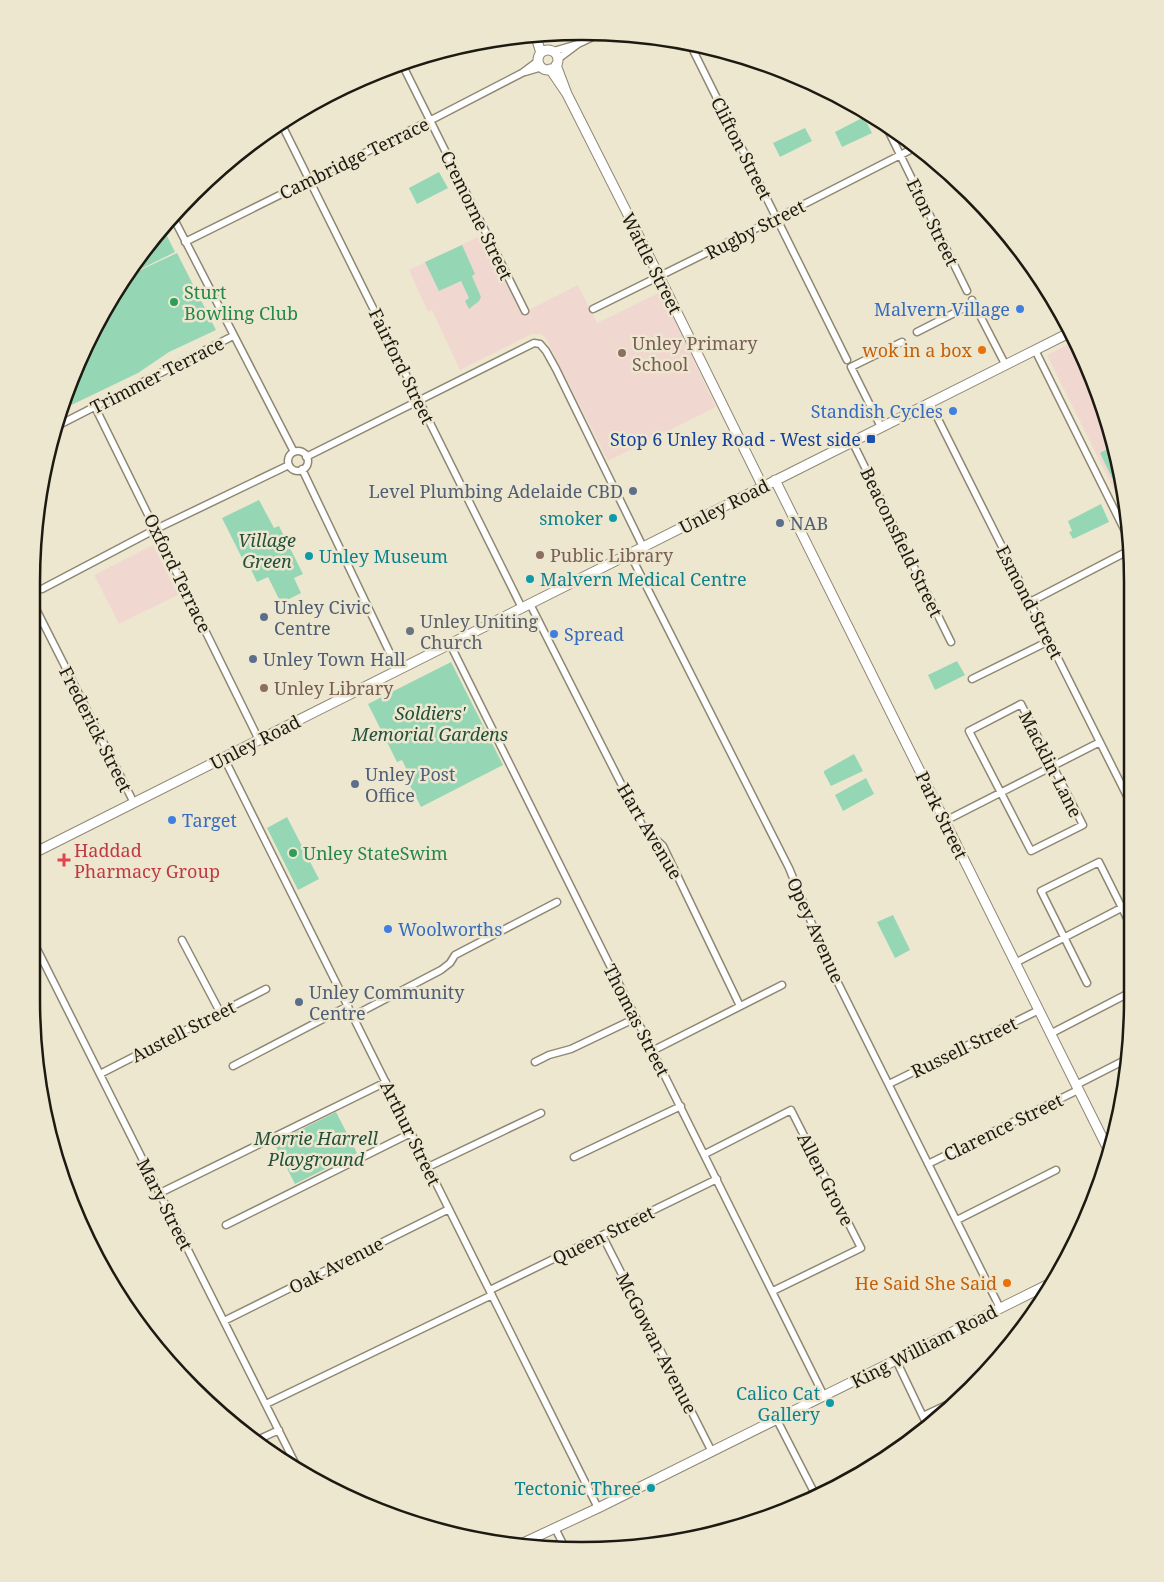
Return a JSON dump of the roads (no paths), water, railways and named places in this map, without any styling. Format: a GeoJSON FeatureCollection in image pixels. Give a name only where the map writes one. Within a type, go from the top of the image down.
{"type":"FeatureCollection","features":[{"type":"Feature","properties":{"kind":"main road","name":"Wattle Street"},"geometry":{"type":"LineString","coordinates":[[540,42],[659,276],[763,487]]}},
{"type":"Feature","properties":{"kind":"main road","name":"Unley Road"},"geometry":{"type":"LineString","coordinates":[[40,850],[1064,335]]}},
{"type":"Feature","properties":{"kind":"main road","name":"Park Street"},"geometry":{"type":"LineString","coordinates":[[776,480],[1105,1143]]}},
{"type":"Feature","properties":{"kind":"main road","name":"King William Road"},"geometry":{"type":"LineString","coordinates":[[531,1539],[777,1420],[1041,1288]]}},
{"type":"Feature","properties":{"kind":"street","name":"Cambridge Terrace"},"geometry":{"type":"LineString","coordinates":[[185,242],[586,40]]}},
{"type":"Feature","properties":{"kind":"street","name":"Clifton Street"},"geometry":{"type":"LineString","coordinates":[[694,51],[847,360]]}},
{"type":"Feature","properties":{"kind":"street","name":"Cremorne Street"},"geometry":{"type":"LineString","coordinates":[[405,70],[525,311]]}},
{"type":"Feature","properties":{"kind":"street","name":"Fairford Street"},"geometry":{"type":"LineString","coordinates":[[284,129],[419,400],[526,606]]}},
{"type":"Feature","properties":{"kind":"street","name":"Eton Street"},"geometry":{"type":"LineString","coordinates":[[892,137],[967,291]]}},
{"type":"Feature","properties":{"kind":"street","name":"Rugby Street"},"geometry":{"type":"LineString","coordinates":[[593,309],[910,150]]}},
{"type":"Feature","properties":{"kind":"street"},"geometry":{"type":"LineString","coordinates":[[176,224],[294,452]]}},
{"type":"Feature","properties":{"kind":"street"},"geometry":{"type":"LineString","coordinates":[[917,332],[973,302],[1005,364]]}},
{"type":"Feature","properties":{"kind":"street","name":"Trimmer Terrace"},"geometry":{"type":"LineString","coordinates":[[64,422],[233,336]]}},
{"type":"Feature","properties":{"kind":"street"},"geometry":{"type":"LineString","coordinates":[[881,427],[851,367],[902,342]]}},
{"type":"Feature","properties":{"kind":"street"},"geometry":{"type":"LineString","coordinates":[[306,457],[534,343],[540,344],[546,351],[643,547]]}},
{"type":"Feature","properties":{"kind":"street"},"geometry":{"type":"LineString","coordinates":[[1036,350],[1120,521]]}},
{"type":"Feature","properties":{"kind":"street","name":"Esmond Street"},"geometry":{"type":"LineString","coordinates":[[930,402],[1124,790]]}},
{"type":"Feature","properties":{"kind":"street","name":"Oxford Terrace"},"geometry":{"type":"LineString","coordinates":[[96,407],[259,740]]}},
{"type":"Feature","properties":{"kind":"street","name":"Beaconsfield Street"},"geometry":{"type":"LineString","coordinates":[[852,441],[951,642]]}},
{"type":"Feature","properties":{"kind":"street"},"geometry":{"type":"LineString","coordinates":[[294,452],[301,452],[306,457],[306,465],[302,469],[294,470],[288,464],[288,458],[294,452]]}},
{"type":"Feature","properties":{"kind":"street"},"geometry":{"type":"LineString","coordinates":[[42,589],[156,529],[288,464]]}},
{"type":"Feature","properties":{"kind":"street"},"geometry":{"type":"LineString","coordinates":[[302,469],[398,670]]}},
{"type":"Feature","properties":{"kind":"street","name":"Opey Avenue"},"geometry":{"type":"LineString","coordinates":[[630,554],[789,868],[828,963],[1000,1308]]}},
{"type":"Feature","properties":{"kind":"street"},"geometry":{"type":"LineString","coordinates":[[1030,602],[1123,554]]}},
{"type":"Feature","properties":{"kind":"street","name":"Hart Avenue"},"geometry":{"type":"LineString","coordinates":[[526,606],[643,827],[663,846],[740,1006]]}},
{"type":"Feature","properties":{"kind":"street","name":"Frederick Street"},"geometry":{"type":"LineString","coordinates":[[40,617],[134,803]]}},
{"type":"Feature","properties":{"kind":"street"},"geometry":{"type":"LineString","coordinates":[[972,679],[1049,641]]}},
{"type":"Feature","properties":{"kind":"street","name":"Thomas Street"},"geometry":{"type":"LineString","coordinates":[[450,644],[824,1396]]}},
{"type":"Feature","properties":{"kind":"street","name":"Macklin Lane"},"geometry":{"type":"LineString","coordinates":[[1021,704],[1083,825],[1031,851],[1001,792],[969,731],[1021,704]]}},
{"type":"Feature","properties":{"kind":"street"},"geometry":{"type":"LineString","coordinates":[[945,820],[1100,742]]}},
{"type":"Feature","properties":{"kind":"street","name":"Arthur Street"},"geometry":{"type":"LineString","coordinates":[[224,758],[598,1508]]}},
{"type":"Feature","properties":{"kind":"street"},"geometry":{"type":"LineString","coordinates":[[1087,983],[1041,891],[1099,862],[1124,912]]}},
{"type":"Feature","properties":{"kind":"street"},"geometry":{"type":"LineString","coordinates":[[353,1016],[441,970],[450,963],[455,955],[557,902]]}},
{"type":"Feature","properties":{"kind":"street"},"geometry":{"type":"LineString","coordinates":[[1015,963],[1122,908]]}},
{"type":"Feature","properties":{"kind":"street"},"geometry":{"type":"LineString","coordinates":[[182,940],[220,1012]]}},
{"type":"Feature","properties":{"kind":"street","name":"Mary Street"},"geometry":{"type":"LineString","coordinates":[[40,955],[293,1458]]}},
{"type":"Feature","properties":{"kind":"street"},"geometry":{"type":"LineString","coordinates":[[652,1051],[782,985]]}},
{"type":"Feature","properties":{"kind":"street","name":"Austell Street"},"geometry":{"type":"LineString","coordinates":[[100,1074],[266,989]]}},
{"type":"Feature","properties":{"kind":"street"},"geometry":{"type":"LineString","coordinates":[[1050,1034],[1124,996]]}},
{"type":"Feature","properties":{"kind":"street"},"geometry":{"type":"LineString","coordinates":[[232,1066],[348,1006]]}},
{"type":"Feature","properties":{"kind":"street","name":"Russell Street"},"geometry":{"type":"LineString","coordinates":[[889,1084],[1038,1010]]}},
{"type":"Feature","properties":{"kind":"street"},"geometry":{"type":"LineString","coordinates":[[535,1062],[549,1055],[571,1049],[636,1018]]}},
{"type":"Feature","properties":{"kind":"street","name":"Clarence Street"},"geometry":{"type":"LineString","coordinates":[[928,1164],[1120,1063]]}},
{"type":"Feature","properties":{"kind":"street"},"geometry":{"type":"LineString","coordinates":[[160,1193],[386,1082]]}},
{"type":"Feature","properties":{"kind":"street"},"geometry":{"type":"LineString","coordinates":[[574,1157],[680,1106]]}},
{"type":"Feature","properties":{"kind":"street","name":"Allen Grove"},"geometry":{"type":"LineString","coordinates":[[705,1154],[791,1110],[861,1248],[773,1291]]}},
{"type":"Feature","properties":{"kind":"street"},"geometry":{"type":"LineString","coordinates":[[428,1167],[541,1113]]}},
{"type":"Feature","properties":{"kind":"street"},"geometry":{"type":"LineString","coordinates":[[226,1225],[411,1133]]}},
{"type":"Feature","properties":{"kind":"street"},"geometry":{"type":"LineString","coordinates":[[957,1220],[1056,1170]]}},
{"type":"Feature","properties":{"kind":"street","name":"Queen Street"},"geometry":{"type":"LineString","coordinates":[[266,1404],[717,1179]]}},
{"type":"Feature","properties":{"kind":"street","name":"Oak Avenue"},"geometry":{"type":"LineString","coordinates":[[224,1321],[449,1209]]}},
{"type":"Feature","properties":{"kind":"street","name":"McGowan Avenue"},"geometry":{"type":"LineString","coordinates":[[602,1235],[712,1452]]}},
{"type":"Feature","properties":{"kind":"street"},"geometry":{"type":"LineString","coordinates":[[896,1360],[925,1419]]}},
{"type":"Feature","properties":{"kind":"street"},"geometry":{"type":"LineString","coordinates":[[923,1416],[935,1410]]}},
{"type":"Feature","properties":{"kind":"street"},"geometry":{"type":"LineString","coordinates":[[777,1420],[813,1490]]}},
{"type":"Feature","properties":{"kind":"street"},"geometry":{"type":"LineString","coordinates":[[262,1437],[278,1430]]}},
{"type":"Feature","properties":{"kind":"street"},"geometry":{"type":"LineString","coordinates":[[555,1528],[562,1541]]}},
{"type":"Feature","properties":{"kind":"place","name":"Sturt Bowling Club"},"geometry":{"type":"Point","coordinates":[174,302]}},
{"type":"Feature","properties":{"kind":"place","name":"Malvern Village"},"geometry":{"type":"Point","coordinates":[1020,309]}},
{"type":"Feature","properties":{"kind":"place","name":"wok in a box"},"geometry":{"type":"Point","coordinates":[982,350]}},
{"type":"Feature","properties":{"kind":"place","name":"Unley Primary School"},"geometry":{"type":"Point","coordinates":[622,353]}},
{"type":"Feature","properties":{"kind":"place","name":"Standish Cycles"},"geometry":{"type":"Point","coordinates":[953,411]}},
{"type":"Feature","properties":{"kind":"place","name":"Stop 6 Unley Road - West side"},"geometry":{"type":"Point","coordinates":[871,439]}},
{"type":"Feature","properties":{"kind":"place","name":"Level Plumbing Adelaide CBD"},"geometry":{"type":"Point","coordinates":[633,491]}},
{"type":"Feature","properties":{"kind":"place","name":"smoker"},"geometry":{"type":"Point","coordinates":[613,518]}},
{"type":"Feature","properties":{"kind":"place","name":"NAB"},"geometry":{"type":"Point","coordinates":[780,523]}},
{"type":"Feature","properties":{"kind":"place","name":"Public Library"},"geometry":{"type":"Point","coordinates":[540,555]}},
{"type":"Feature","properties":{"kind":"place","name":"Unley Museum"},"geometry":{"type":"Point","coordinates":[309,556]}},
{"type":"Feature","properties":{"kind":"place","name":"Malvern Medical Centre"},"geometry":{"type":"Point","coordinates":[530,579]}},
{"type":"Feature","properties":{"kind":"place","name":"Unley Civic Centre"},"geometry":{"type":"Point","coordinates":[264,617]}},
{"type":"Feature","properties":{"kind":"place","name":"Unley Uniting Church"},"geometry":{"type":"Point","coordinates":[410,631]}},
{"type":"Feature","properties":{"kind":"place","name":"Spread"},"geometry":{"type":"Point","coordinates":[554,634]}},
{"type":"Feature","properties":{"kind":"place","name":"Unley Town Hall"},"geometry":{"type":"Point","coordinates":[253,659]}},
{"type":"Feature","properties":{"kind":"place","name":"Unley Library"},"geometry":{"type":"Point","coordinates":[264,688]}},
{"type":"Feature","properties":{"kind":"place","name":"Unley Post Office"},"geometry":{"type":"Point","coordinates":[355,784]}},
{"type":"Feature","properties":{"kind":"place","name":"Target"},"geometry":{"type":"Point","coordinates":[172,820]}},
{"type":"Feature","properties":{"kind":"place","name":"Unley StateSwim"},"geometry":{"type":"Point","coordinates":[293,853]}},
{"type":"Feature","properties":{"kind":"place","name":"Haddad Pharmacy Group"},"geometry":{"type":"Point","coordinates":[64,860]}},
{"type":"Feature","properties":{"kind":"place","name":"Woolworths"},"geometry":{"type":"Point","coordinates":[388,929]}},
{"type":"Feature","properties":{"kind":"place","name":"Unley Community Centre"},"geometry":{"type":"Point","coordinates":[299,1002]}},
{"type":"Feature","properties":{"kind":"place","name":"He Said She Said"},"geometry":{"type":"Point","coordinates":[1007,1283]}},
{"type":"Feature","properties":{"kind":"place","name":"Calico Cat Gallery"},"geometry":{"type":"Point","coordinates":[830,1403]}},
{"type":"Feature","properties":{"kind":"place","name":"Tectonic Three"},"geometry":{"type":"Point","coordinates":[651,1488]}},
{"type":"Feature","properties":{"kind":"park label","name":"Village Green"},"geometry":{"type":"Point","coordinates":[267,550]}},
{"type":"Feature","properties":{"kind":"park label","name":"Soldiers' Memorial Gardens"},"geometry":{"type":"Point","coordinates":[430,723]}},
{"type":"Feature","properties":{"kind":"park label","name":"Morrie Harrell Playground"},"geometry":{"type":"Point","coordinates":[316,1148]}}]}
